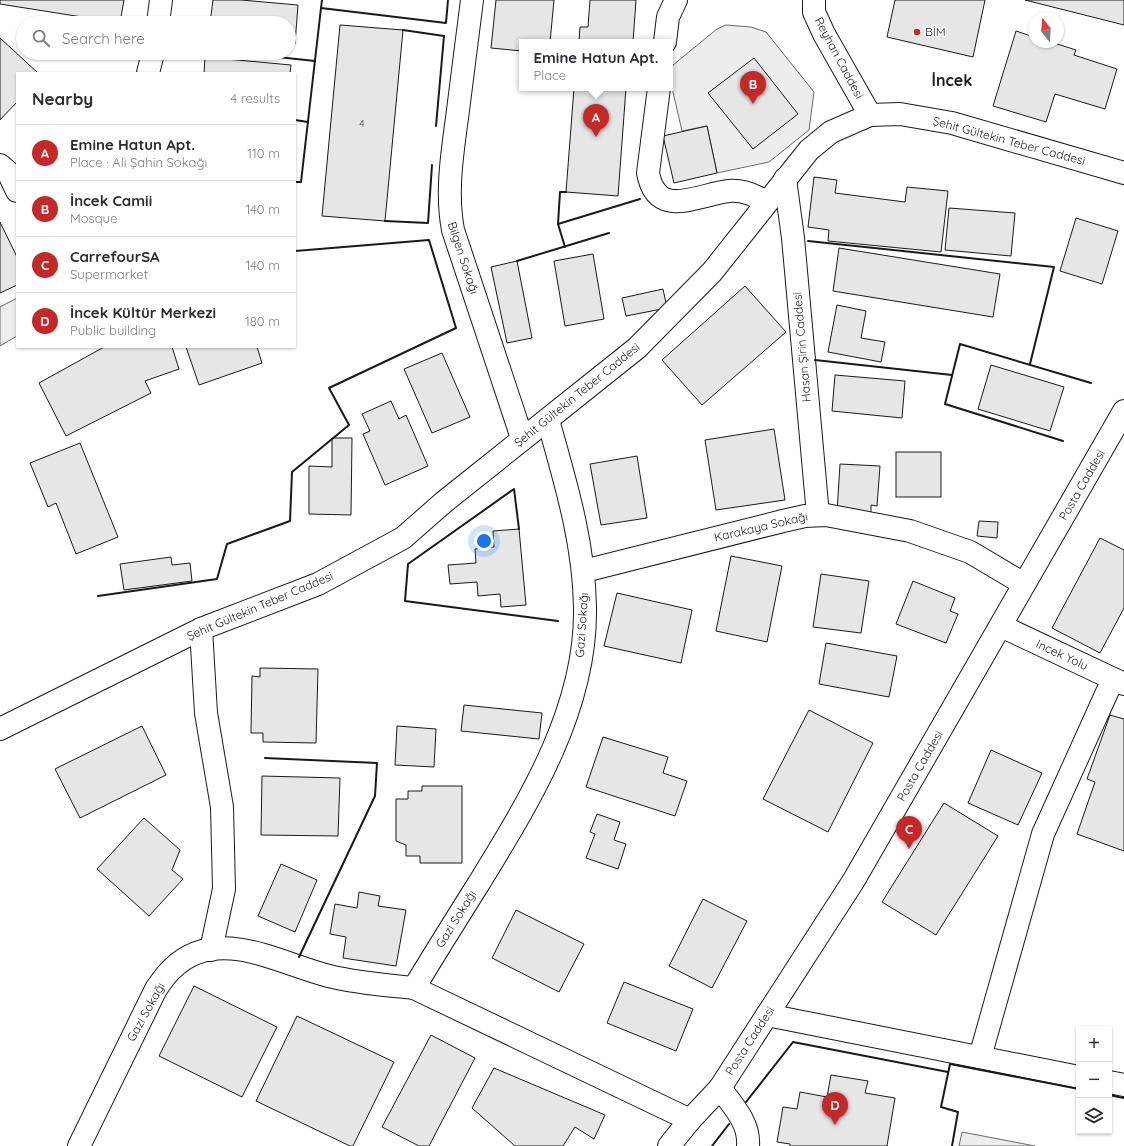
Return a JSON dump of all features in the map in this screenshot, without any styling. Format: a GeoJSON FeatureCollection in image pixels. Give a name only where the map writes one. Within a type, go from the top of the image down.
{"type":"FeatureCollection","features":[{"type":"Feature","properties":{"kind":"street"},"geometry":{"type":"LineString","coordinates":[[159,16],[161,0]]}},
{"type":"Feature","properties":{"kind":"street","name":"Bilgen Sokağı"},"geometry":{"type":"LineString","coordinates":[[472,0],[454,148],[450,190],[450,216],[453,230],[522,438]]}},
{"type":"Feature","properties":{"kind":"street"},"geometry":{"type":"LineString","coordinates":[[665,39],[668,17],[676,0]]}},
{"type":"Feature","properties":{"kind":"street","name":"Reyhan Caddesi"},"geometry":{"type":"LineString","coordinates":[[814,0],[814,12],[824,34],[870,115]]}},
{"type":"Feature","properties":{"kind":"street"},"geometry":{"type":"LineString","coordinates":[[148,72],[151,60]]}},
{"type":"Feature","properties":{"kind":"street"},"geometry":{"type":"LineString","coordinates":[[659,91],[648,173],[650,185],[655,193],[668,201],[677,202],[730,191],[744,192],[766,202]]}},
{"type":"Feature","properties":{"kind":"street","name":"Şehit Gültekin Teber Caddesi"},"geometry":{"type":"LineString","coordinates":[[0,729],[201,629],[318,584],[403,538],[522,438],[548,420],[637,348],[712,272],[766,202],[809,150],[831,132],[870,115],[900,114],[952,123],[1124,173]]}},
{"type":"Feature","properties":{"kind":"street","name":"Hasan Şirin Caddesi"},"geometry":{"type":"LineString","coordinates":[[785,179],[793,238],[818,515]]}},
{"type":"Feature","properties":{"kind":"street","name":"Posta Caddesi"},"geometry":{"type":"LineString","coordinates":[[669,1146],[690,1120],[720,1088],[854,880],[1124,411]]}},
{"type":"Feature","properties":{"kind":"street","name":"Gazi Sokağı"},"geometry":{"type":"LineString","coordinates":[[79,1146],[156,989],[173,968],[184,959],[203,950],[244,950],[328,976],[365,983],[414,988],[507,838],[536,784],[560,732],[573,693],[583,645],[585,608],[584,571],[573,506],[548,420]]}},
{"type":"Feature","properties":{"kind":"street","name":"Karakaya Sokağı"},"geometry":{"type":"LineString","coordinates":[[584,571],[783,521],[826,515],[883,525],[933,538],[970,552],[1024,584]]}},
{"type":"Feature","properties":{"kind":"street","name":"Incek Yolu"},"geometry":{"type":"LineString","coordinates":[[1001,626],[1118,681]]}},
{"type":"Feature","properties":{"kind":"street"},"geometry":{"type":"LineString","coordinates":[[201,629],[206,713],[222,806],[224,888],[211,950]]}},
{"type":"Feature","properties":{"kind":"street"},"geometry":{"type":"LineString","coordinates":[[980,1057],[1044,834],[1118,681]]}},
{"type":"Feature","properties":{"kind":"street"},"geometry":{"type":"LineString","coordinates":[[414,988],[690,1120]]}},
{"type":"Feature","properties":{"kind":"street"},"geometry":{"type":"LineString","coordinates":[[767,1015],[1076,1075]]}},
{"type":"Feature","properties":{"kind":"street"},"geometry":{"type":"LineString","coordinates":[[1112,1083],[1124,1085]]}},
{"type":"Feature","properties":{"kind":"street"},"geometry":{"type":"LineString","coordinates":[[720,1088],[742,1119],[746,1129],[748,1146]]}},
{"type":"Feature","properties":{"kind":"shaded area"},"geometry":{"type":"Polygon","coordinates":[[[726,25],[751,27],[766,32],[814,92],[809,130],[769,162],[717,173],[707,126],[682,131],[673,91],[673,65],[717,29],[726,25]]]}},
{"type":"Feature","properties":{"kind":"shaded area"},"geometry":{"type":"Polygon","coordinates":[[[16,299],[16,337],[0,346],[0,307],[16,299]]]}},
{"type":"Feature","properties":{"kind":"shaded area"},"geometry":{"type":"Polygon","coordinates":[[[962,1132],[1035,1146],[959,1146],[962,1132]]]}},
{"type":"Feature","properties":{"kind":"building"},"geometry":{"type":"Polygon","coordinates":[[[0,0],[124,0],[121,16],[76,16],[0,4],[0,0]]]}},
{"type":"Feature","properties":{"kind":"building"},"geometry":{"type":"Polygon","coordinates":[[[213,0],[241,0],[298,5],[296,31],[296,16],[211,16],[213,0]]]}},
{"type":"Feature","properties":{"kind":"building"},"geometry":{"type":"Polygon","coordinates":[[[496,0],[554,0],[550,39],[519,39],[519,51],[491,48],[496,0]]]}},
{"type":"Feature","properties":{"kind":"building"},"geometry":{"type":"Polygon","coordinates":[[[590,0],[636,0],[633,39],[579,39],[580,27],[588,27],[590,0]]]}},
{"type":"Feature","properties":{"kind":"building"},"geometry":{"type":"Polygon","coordinates":[[[895,0],[985,0],[973,57],[887,37],[895,0]]]}},
{"type":"Feature","properties":{"kind":"building"},"geometry":{"type":"Polygon","coordinates":[[[1025,0],[1124,0],[1124,25],[1025,0]]]}},
{"type":"Feature","properties":{"kind":"building"},"geometry":{"type":"Polygon","coordinates":[[[340,25],[403,30],[385,221],[322,216],[340,25]]]}},
{"type":"Feature","properties":{"kind":"building"},"geometry":{"type":"Polygon","coordinates":[[[1016,31],[1028,35],[1028,48],[1064,48],[1064,46],[1076,50],[1074,55],[1117,69],[1105,109],[1055,94],[1046,122],[993,106],[1016,31]]]}},
{"type":"Feature","properties":{"kind":"building"},"geometry":{"type":"Polygon","coordinates":[[[0,38],[16,53],[16,60],[24,60],[37,72],[16,72],[16,103],[0,120],[0,38]]]}},
{"type":"Feature","properties":{"kind":"building"},"geometry":{"type":"Polygon","coordinates":[[[754,58],[798,114],[753,149],[708,93],[754,58]]]}},
{"type":"Feature","properties":{"kind":"building"},"geometry":{"type":"Polygon","coordinates":[[[205,60],[237,60],[291,65],[290,72],[204,72],[205,60]]]}},
{"type":"Feature","properties":{"kind":"building"},"geometry":{"type":"Polygon","coordinates":[[[574,91],[626,91],[618,196],[566,192],[574,91]]]}},
{"type":"Feature","properties":{"kind":"building"},"geometry":{"type":"Polygon","coordinates":[[[707,126],[717,173],[674,183],[663,136],[707,126]]]}},
{"type":"Feature","properties":{"kind":"building"},"geometry":{"type":"Polygon","coordinates":[[[814,177],[837,180],[835,193],[905,202],[907,187],[948,191],[941,252],[828,241],[829,230],[808,227],[814,177]]]}},
{"type":"Feature","properties":{"kind":"building"},"geometry":{"type":"Polygon","coordinates":[[[949,208],[1015,213],[1011,256],[945,250],[949,208]]]}},
{"type":"Feature","properties":{"kind":"building"},"geometry":{"type":"Polygon","coordinates":[[[1076,218],[1118,231],[1102,284],[1060,271],[1076,218]]]}},
{"type":"Feature","properties":{"kind":"building"},"geometry":{"type":"Polygon","coordinates":[[[0,222],[16,255],[16,285],[0,293],[0,222]]]}},
{"type":"Feature","properties":{"kind":"building"},"geometry":{"type":"Polygon","coordinates":[[[839,248],[1000,274],[993,317],[833,291],[839,248]]]}},
{"type":"Feature","properties":{"kind":"building"},"geometry":{"type":"Polygon","coordinates":[[[593,254],[604,319],[565,326],[554,261],[593,254]]]}},
{"type":"Feature","properties":{"kind":"building"},"geometry":{"type":"Polygon","coordinates":[[[517,261],[532,338],[507,343],[491,267],[517,261]]]}},
{"type":"Feature","properties":{"kind":"building"},"geometry":{"type":"Polygon","coordinates":[[[745,286],[786,332],[702,405],[662,360],[745,286]]]}},
{"type":"Feature","properties":{"kind":"building"},"geometry":{"type":"Polygon","coordinates":[[[663,289],[667,308],[626,316],[622,298],[663,289]]]}},
{"type":"Feature","properties":{"kind":"building"},"geometry":{"type":"Polygon","coordinates":[[[837,305],[866,311],[861,338],[885,342],[881,362],[828,352],[837,305]]]}},
{"type":"Feature","properties":{"kind":"building"},"geometry":{"type":"Polygon","coordinates":[[[102,348],[172,348],[179,369],[145,381],[151,393],[66,436],[39,383],[102,348]]]}},
{"type":"Feature","properties":{"kind":"building"},"geometry":{"type":"Polygon","coordinates":[[[186,348],[257,348],[262,363],[199,385],[186,348]]]}},
{"type":"Feature","properties":{"kind":"building"},"geometry":{"type":"Polygon","coordinates":[[[442,353],[470,417],[432,433],[404,369],[442,353]]]}},
{"type":"Feature","properties":{"kind":"building"},"geometry":{"type":"Polygon","coordinates":[[[991,365],[1064,387],[1050,431],[978,409],[991,365]]]}},
{"type":"Feature","properties":{"kind":"building"},"geometry":{"type":"Polygon","coordinates":[[[835,375],[905,381],[902,418],[832,411],[835,375]]]}},
{"type":"Feature","properties":{"kind":"building"},"geometry":{"type":"Polygon","coordinates":[[[391,401],[399,419],[406,415],[428,466],[385,485],[363,434],[370,431],[362,414],[391,401]]]}},
{"type":"Feature","properties":{"kind":"building"},"geometry":{"type":"Polygon","coordinates":[[[774,429],[785,500],[716,510],[705,440],[774,429]]]}},
{"type":"Feature","properties":{"kind":"building"},"geometry":{"type":"Polygon","coordinates":[[[332,438],[352,438],[351,515],[309,514],[309,466],[332,467],[332,438]]]}},
{"type":"Feature","properties":{"kind":"building"},"geometry":{"type":"Polygon","coordinates":[[[80,443],[118,537],[76,554],[56,503],[48,507],[30,463],[80,443]]]}},
{"type":"Feature","properties":{"kind":"building"},"geometry":{"type":"Polygon","coordinates":[[[896,452],[941,452],[941,497],[896,497],[896,452]]]}},
{"type":"Feature","properties":{"kind":"building"},"geometry":{"type":"Polygon","coordinates":[[[637,456],[647,518],[601,525],[590,464],[637,456]]]}},
{"type":"Feature","properties":{"kind":"building"},"geometry":{"type":"Polygon","coordinates":[[[840,464],[880,466],[877,506],[871,505],[871,514],[837,512],[840,464]]]}},
{"type":"Feature","properties":{"kind":"building"},"geometry":{"type":"Polygon","coordinates":[[[979,521],[998,522],[997,538],[977,536],[979,521]]]}},
{"type":"Feature","properties":{"kind":"building"},"geometry":{"type":"Polygon","coordinates":[[[519,529],[526,605],[501,607],[500,594],[478,596],[477,582],[450,584],[448,565],[476,563],[475,549],[494,547],[493,531],[519,529]]]}},
{"type":"Feature","properties":{"kind":"building"},"geometry":{"type":"Polygon","coordinates":[[[1100,538],[1124,550],[1124,608],[1100,653],[1052,628],[1100,538]]]}},
{"type":"Feature","properties":{"kind":"building"},"geometry":{"type":"Polygon","coordinates":[[[731,556],[782,566],[767,642],[716,631],[731,556]]]}},
{"type":"Feature","properties":{"kind":"building"},"geometry":{"type":"Polygon","coordinates":[[[171,557],[172,565],[190,563],[192,581],[124,590],[120,564],[171,557]]]}},
{"type":"Feature","properties":{"kind":"building"},"geometry":{"type":"Polygon","coordinates":[[[821,574],[869,581],[861,633],[813,627],[821,574]]]}},
{"type":"Feature","properties":{"kind":"building"},"geometry":{"type":"Polygon","coordinates":[[[913,581],[955,598],[950,611],[958,614],[946,643],[896,624],[913,581]]]}},
{"type":"Feature","properties":{"kind":"building"},"geometry":{"type":"Polygon","coordinates":[[[617,593],[692,610],[681,663],[604,646],[617,593]]]}},
{"type":"Feature","properties":{"kind":"building"},"geometry":{"type":"Polygon","coordinates":[[[826,643],[897,656],[889,697],[819,684],[826,643]]]}},
{"type":"Feature","properties":{"kind":"building"},"geometry":{"type":"Polygon","coordinates":[[[260,668],[318,669],[316,743],[263,742],[263,733],[251,733],[252,676],[260,677],[260,668]]]}},
{"type":"Feature","properties":{"kind":"building"},"geometry":{"type":"Polygon","coordinates":[[[464,705],[542,713],[539,739],[461,731],[464,705]]]}},
{"type":"Feature","properties":{"kind":"building"},"geometry":{"type":"Polygon","coordinates":[[[809,710],[873,743],[828,832],[763,799],[809,710]]]}},
{"type":"Feature","properties":{"kind":"building"},"geometry":{"type":"Polygon","coordinates":[[[1110,715],[1124,719],[1124,851],[1077,834],[1095,782],[1087,779],[1110,715]]]}},
{"type":"Feature","properties":{"kind":"building"},"geometry":{"type":"Polygon","coordinates":[[[142,726],[166,775],[80,818],[55,769],[142,726]]]}},
{"type":"Feature","properties":{"kind":"building"},"geometry":{"type":"Polygon","coordinates":[[[397,726],[436,729],[434,767],[395,765],[397,726]]]}},
{"type":"Feature","properties":{"kind":"building"},"geometry":{"type":"Polygon","coordinates":[[[603,737],[668,757],[663,773],[687,781],[675,816],[586,787],[603,737]]]}},
{"type":"Feature","properties":{"kind":"building"},"geometry":{"type":"Polygon","coordinates":[[[991,750],[1042,773],[1018,825],[968,803],[991,750]]]}},
{"type":"Feature","properties":{"kind":"building"},"geometry":{"type":"Polygon","coordinates":[[[262,776],[340,778],[338,836],[261,835],[262,776]]]}},
{"type":"Feature","properties":{"kind":"building"},"geometry":{"type":"Polygon","coordinates":[[[422,786],[462,786],[462,863],[420,863],[420,856],[406,856],[406,845],[396,841],[396,799],[408,799],[408,791],[422,791],[422,786]]]}},
{"type":"Feature","properties":{"kind":"building"},"geometry":{"type":"Polygon","coordinates":[[[944,803],[998,836],[936,935],[882,902],[944,803]]]}},
{"type":"Feature","properties":{"kind":"building"},"geometry":{"type":"Polygon","coordinates":[[[597,814],[620,822],[614,840],[626,844],[618,869],[586,858],[595,834],[590,832],[597,814]]]}},
{"type":"Feature","properties":{"kind":"building"},"geometry":{"type":"Polygon","coordinates":[[[144,818],[180,850],[172,870],[183,879],[149,916],[97,869],[144,818]]]}},
{"type":"Feature","properties":{"kind":"building"},"geometry":{"type":"Polygon","coordinates":[[[281,864],[317,880],[295,932],[258,916],[281,864]]]}},
{"type":"Feature","properties":{"kind":"building"},"geometry":{"type":"Polygon","coordinates":[[[359,892],[380,896],[378,906],[406,910],[396,966],[343,958],[346,937],[330,934],[335,904],[357,908],[359,892]]]}},
{"type":"Feature","properties":{"kind":"building"},"geometry":{"type":"Polygon","coordinates":[[[703,899],[747,921],[712,988],[669,966],[703,899]]]}},
{"type":"Feature","properties":{"kind":"building"},"geometry":{"type":"Polygon","coordinates":[[[516,910],[584,944],[559,992],[492,958],[516,910]]]}},
{"type":"Feature","properties":{"kind":"building"},"geometry":{"type":"Polygon","coordinates":[[[624,982],[693,1009],[676,1051],[607,1023],[624,982]]]}},
{"type":"Feature","properties":{"kind":"building"},"geometry":{"type":"Polygon","coordinates":[[[194,986],[277,1027],[242,1097],[159,1056],[194,986]]]}},
{"type":"Feature","properties":{"kind":"building"},"geometry":{"type":"Polygon","coordinates":[[[297,1016],[394,1062],[353,1146],[350,1146],[256,1101],[297,1016]]]}},
{"type":"Feature","properties":{"kind":"building"},"geometry":{"type":"Polygon","coordinates":[[[431,1035],[475,1058],[429,1146],[419,1146],[382,1127],[431,1035]]]}},
{"type":"Feature","properties":{"kind":"building"},"geometry":{"type":"Polygon","coordinates":[[[494,1068],[605,1115],[594,1139],[575,1127],[563,1146],[515,1146],[472,1108],[494,1068]]]}},
{"type":"Feature","properties":{"kind":"building"},"geometry":{"type":"Polygon","coordinates":[[[831,1075],[868,1081],[865,1093],[895,1098],[887,1146],[790,1146],[790,1144],[777,1142],[783,1107],[797,1109],[800,1092],[827,1097],[831,1075]]]}},
{"type":"Feature","properties":{"kind":"wall"},"geometry":{"type":"LineString","coordinates":[[321,8],[322,0]]}},
{"type":"Feature","properties":{"kind":"wall"},"geometry":{"type":"LineString","coordinates":[[296,182],[301,182],[321,8],[446,23],[448,0]]}},
{"type":"Feature","properties":{"kind":"wall"},"geometry":{"type":"LineString","coordinates":[[403,30],[444,36],[436,126]]}},
{"type":"Feature","properties":{"kind":"wall"},"geometry":{"type":"LineString","coordinates":[[296,59],[315,61]]}},
{"type":"Feature","properties":{"kind":"wall"},"geometry":{"type":"LineString","coordinates":[[296,120],[308,122]]}},
{"type":"Feature","properties":{"kind":"wall"},"geometry":{"type":"LineString","coordinates":[[385,221],[428,223],[432,165]]}},
{"type":"Feature","properties":{"kind":"wall"},"geometry":{"type":"LineString","coordinates":[[566,192],[560,192],[558,224],[640,199]]}},
{"type":"Feature","properties":{"kind":"wall"},"geometry":{"type":"LineString","coordinates":[[558,224],[565,247]]}},
{"type":"Feature","properties":{"kind":"wall"},"geometry":{"type":"LineString","coordinates":[[517,261],[609,233]]}},
{"type":"Feature","properties":{"kind":"wall"},"geometry":{"type":"LineString","coordinates":[[98,596],[217,579],[227,544],[290,521],[292,472],[349,425],[329,388],[456,328],[429,240],[296,251]]}},
{"type":"Feature","properties":{"kind":"wall"},"geometry":{"type":"LineString","coordinates":[[808,241],[1054,267],[1030,364]]}},
{"type":"Feature","properties":{"kind":"wall"},"geometry":{"type":"LineString","coordinates":[[1063,441],[945,404],[960,344],[1091,383]]}},
{"type":"Feature","properties":{"kind":"wall"},"geometry":{"type":"LineString","coordinates":[[815,360],[952,375]]}},
{"type":"Feature","properties":{"kind":"wall"},"geometry":{"type":"LineString","coordinates":[[519,529],[514,489],[408,564],[405,601],[558,621]]}},
{"type":"Feature","properties":{"kind":"wall"},"geometry":{"type":"LineString","coordinates":[[265,758],[377,763],[375,796],[299,957]]}},
{"type":"Feature","properties":{"kind":"wall"},"geometry":{"type":"LineString","coordinates":[[746,1102],[793,1042],[948,1072]]}},
{"type":"Feature","properties":{"kind":"wall"},"geometry":{"type":"LineString","coordinates":[[952,1146],[958,1112],[941,1107],[950,1064],[1076,1088]]}},
{"type":"Feature","properties":{"kind":"wall"},"geometry":{"type":"LineString","coordinates":[[1112,1096],[1124,1098]]}},
{"type":"Feature","properties":{"kind":"wall"},"geometry":{"type":"LineString","coordinates":[[712,1146],[729,1124]]}},
{"type":"Feature","properties":{"kind":"place","name":"BİM"},"geometry":{"type":"Point","coordinates":[917,32]}},
{"type":"Feature","properties":{"kind":"place","name":"İncek Camii"},"geometry":{"type":"Point","coordinates":[753,104]}},
{"type":"Feature","properties":{"kind":"place","name":"Emine Hatun Apt."},"geometry":{"type":"Point","coordinates":[596,137]}},
{"type":"Feature","properties":{"kind":"place","name":"CarrefourSA"},"geometry":{"type":"Point","coordinates":[909,849]}},
{"type":"Feature","properties":{"kind":"place","name":"İncek Kültür Merkezi"},"geometry":{"type":"Point","coordinates":[835,1125]}},
{"type":"Feature","properties":{"kind":"district","name":"İncek"},"geometry":{"type":"Point","coordinates":[952,80]}}]}
